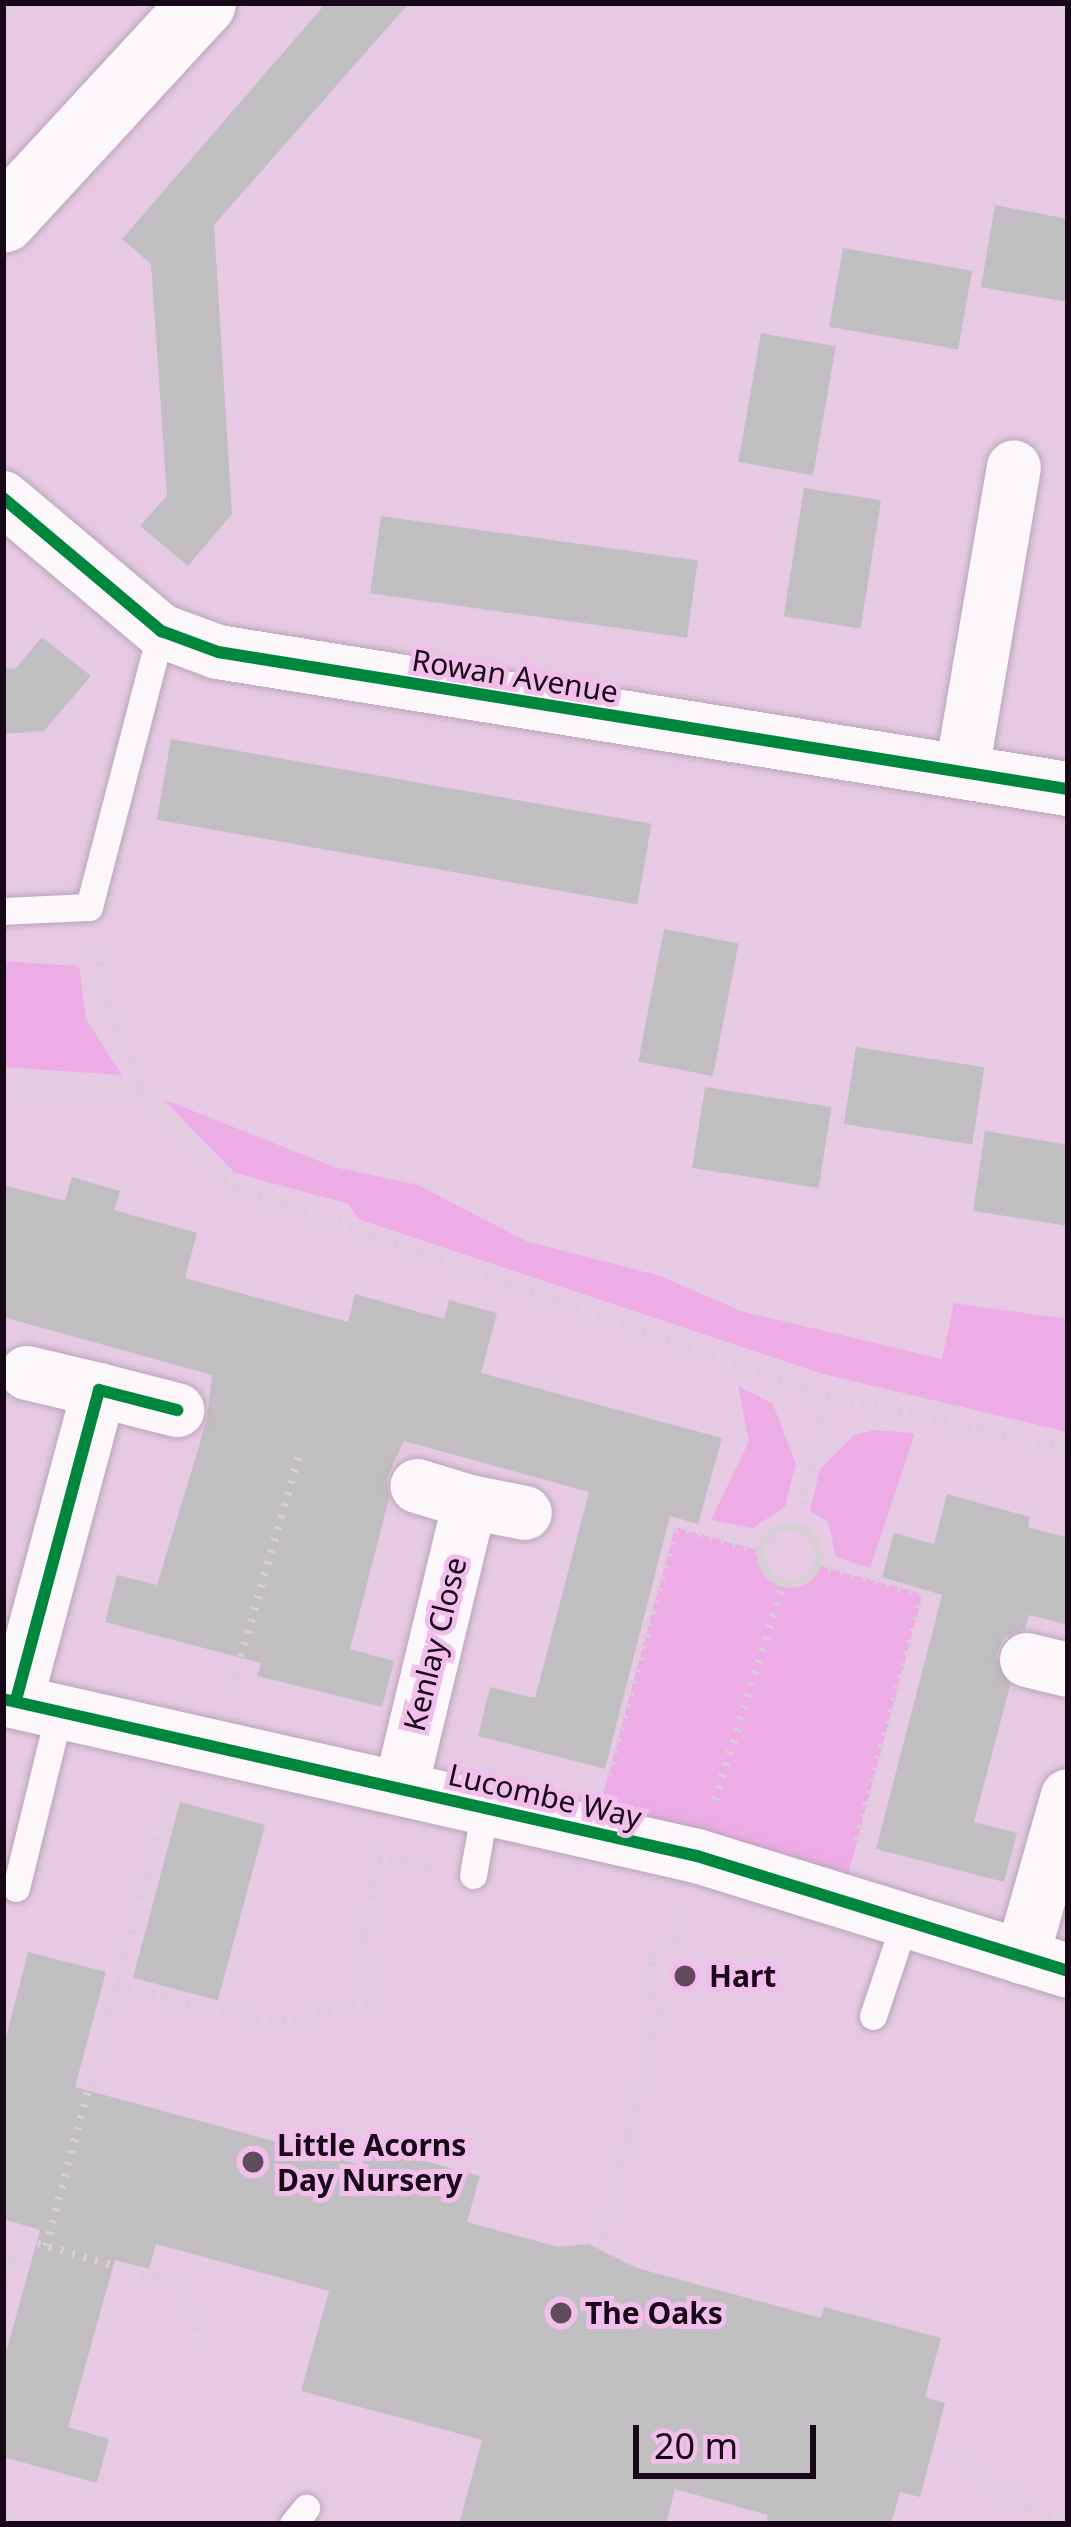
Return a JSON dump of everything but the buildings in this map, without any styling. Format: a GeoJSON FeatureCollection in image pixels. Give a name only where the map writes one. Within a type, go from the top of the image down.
{"type":"FeatureCollection","features":[{"type":"Feature","properties":{"kind":"street"},"geometry":{"type":"LineString","coordinates":[[3,220],[203,3]]}},
{"type":"Feature","properties":{"kind":"street"},"geometry":{"type":"LineString","coordinates":[[962,771],[1014,467]]}},
{"type":"Feature","properties":{"kind":"street","name":"Rowan Avenue"},"geometry":{"type":"LineString","coordinates":[[3,498],[161,631],[218,652],[1068,789]]}},
{"type":"Feature","properties":{"kind":"street"},"geometry":{"type":"LineString","coordinates":[[27,1373],[177,1410]]}},
{"type":"Feature","properties":{"kind":"street"},"geometry":{"type":"LineString","coordinates":[[26,1703],[99,1390]]}},
{"type":"Feature","properties":{"kind":"street"},"geometry":{"type":"LineString","coordinates":[[417,1486],[526,1513]]}},
{"type":"Feature","properties":{"kind":"street","name":"Kenlay Close"},"geometry":{"type":"LineString","coordinates":[[401,1786],[470,1502]]}},
{"type":"Feature","properties":{"kind":"street","name":"Lucombe Way"},"geometry":{"type":"LineString","coordinates":[[26,1703],[193,1737],[593,1832],[1045,1964]]}},
{"type":"Feature","properties":{"kind":"street"},"geometry":{"type":"LineString","coordinates":[[1045,1964],[1068,1796]]}},
{"type":"Feature","properties":{"kind":"lane"},"geometry":{"type":"LineString","coordinates":[[3,910],[89,907],[161,631]]}},
{"type":"Feature","properties":{"kind":"lane"},"geometry":{"type":"LineString","coordinates":[[16,1888],[26,1703]]}},
{"type":"Feature","properties":{"kind":"lane"},"geometry":{"type":"LineString","coordinates":[[472,1876],[485,1808]]}},
{"type":"Feature","properties":{"kind":"lane"},"geometry":{"type":"LineString","coordinates":[[873,2016],[905,1921]]}},
{"type":"Feature","properties":{"kind":"path"},"geometry":{"type":"LineString","coordinates":[[89,907],[106,1006],[142,1089],[225,1182],[827,1396],[1068,1449]]}},
{"type":"Feature","properties":{"kind":"path"},"geometry":{"type":"LineString","coordinates":[[3,1088],[142,1089]]}},
{"type":"Feature","properties":{"kind":"path"},"geometry":{"type":"LineString","coordinates":[[797,1527],[827,1396]]}},
{"type":"Feature","properties":{"kind":"path"},"geometry":{"type":"LineString","coordinates":[[46,2246],[168,1796],[204,1702],[226,1709],[299,1456]]}},
{"type":"Feature","properties":{"kind":"path"},"geometry":{"type":"LineString","coordinates":[[593,1832],[675,1527],[761,1551]]}},
{"type":"Feature","properties":{"kind":"path"},"geometry":{"type":"LineString","coordinates":[[797,1527],[818,1546],[817,1565],[802,1582],[783,1584],[766,1573],[761,1551],[778,1528],[797,1527]]}},
{"type":"Feature","properties":{"kind":"path"},"geometry":{"type":"LineString","coordinates":[[817,1565],[923,1594],[841,1901]]}},
{"type":"Feature","properties":{"kind":"path"},"geometry":{"type":"LineString","coordinates":[[117,1985],[270,2023],[370,2003],[364,1934],[378,1857],[472,1876]]}},
{"type":"Feature","properties":{"kind":"path"},"geometry":{"type":"LineString","coordinates":[[3,2234],[175,2284],[205,2348]]}},
{"type":"Feature","properties":{"kind":"path"},"geometry":{"type":"LineString","coordinates":[[3,2296],[18,2238]]}},
{"type":"Feature","properties":{"kind":"path"},"geometry":{"type":"LineString","coordinates":[[951,2449],[1025,2509],[1068,2521]]}},
{"type":"Feature","properties":{"kind":"shaded area"},"geometry":{"type":"Polygon","coordinates":[[[3,961],[79,966],[86,1019],[122,1075],[3,1067],[3,961]]]}},
{"type":"Feature","properties":{"kind":"shaded area"},"geometry":{"type":"Polygon","coordinates":[[[163,1099],[334,1167],[418,1185],[526,1241],[660,1276],[741,1311],[942,1359],[954,1303],[1068,1319],[1068,1432],[823,1374],[358,1219],[349,1204],[235,1173],[163,1099]]]}},
{"type":"Feature","properties":{"kind":"shaded area"},"geometry":{"type":"Polygon","coordinates":[[[738,1386],[773,1404],[796,1464],[785,1507],[753,1528],[711,1520],[749,1441],[738,1386]]]}},
{"type":"Feature","properties":{"kind":"shaded area"},"geometry":{"type":"Polygon","coordinates":[[[874,1430],[915,1433],[870,1568],[836,1557],[828,1522],[810,1511],[820,1469],[853,1436],[874,1430]]]}},
{"type":"Feature","properties":{"kind":"shaded area"},"geometry":{"type":"Polygon","coordinates":[[[675,1527],[761,1551],[766,1573],[783,1584],[802,1582],[817,1565],[923,1594],[841,1901],[593,1832],[675,1527]]]}},
{"type":"Feature","properties":{"kind":"cycle path"},"geometry":{"type":"LineString","coordinates":[[3,498],[161,631],[218,652],[1068,789]]}},
{"type":"Feature","properties":{"kind":"cycle path"},"geometry":{"type":"LineString","coordinates":[[16,1700],[99,1390],[177,1410]]}},
{"type":"Feature","properties":{"kind":"cycle path"},"geometry":{"type":"LineString","coordinates":[[3,1699],[697,1856],[1068,1971]]}},
{"type":"Feature","properties":{"kind":"place","name":"Hart"},"geometry":{"type":"Point","coordinates":[685,1976]}},
{"type":"Feature","properties":{"kind":"place","name":"Little Acorns Day Nursery"},"geometry":{"type":"Point","coordinates":[253,2162]}},
{"type":"Feature","properties":{"kind":"place","name":"The Oaks"},"geometry":{"type":"Point","coordinates":[561,2313]}}]}
